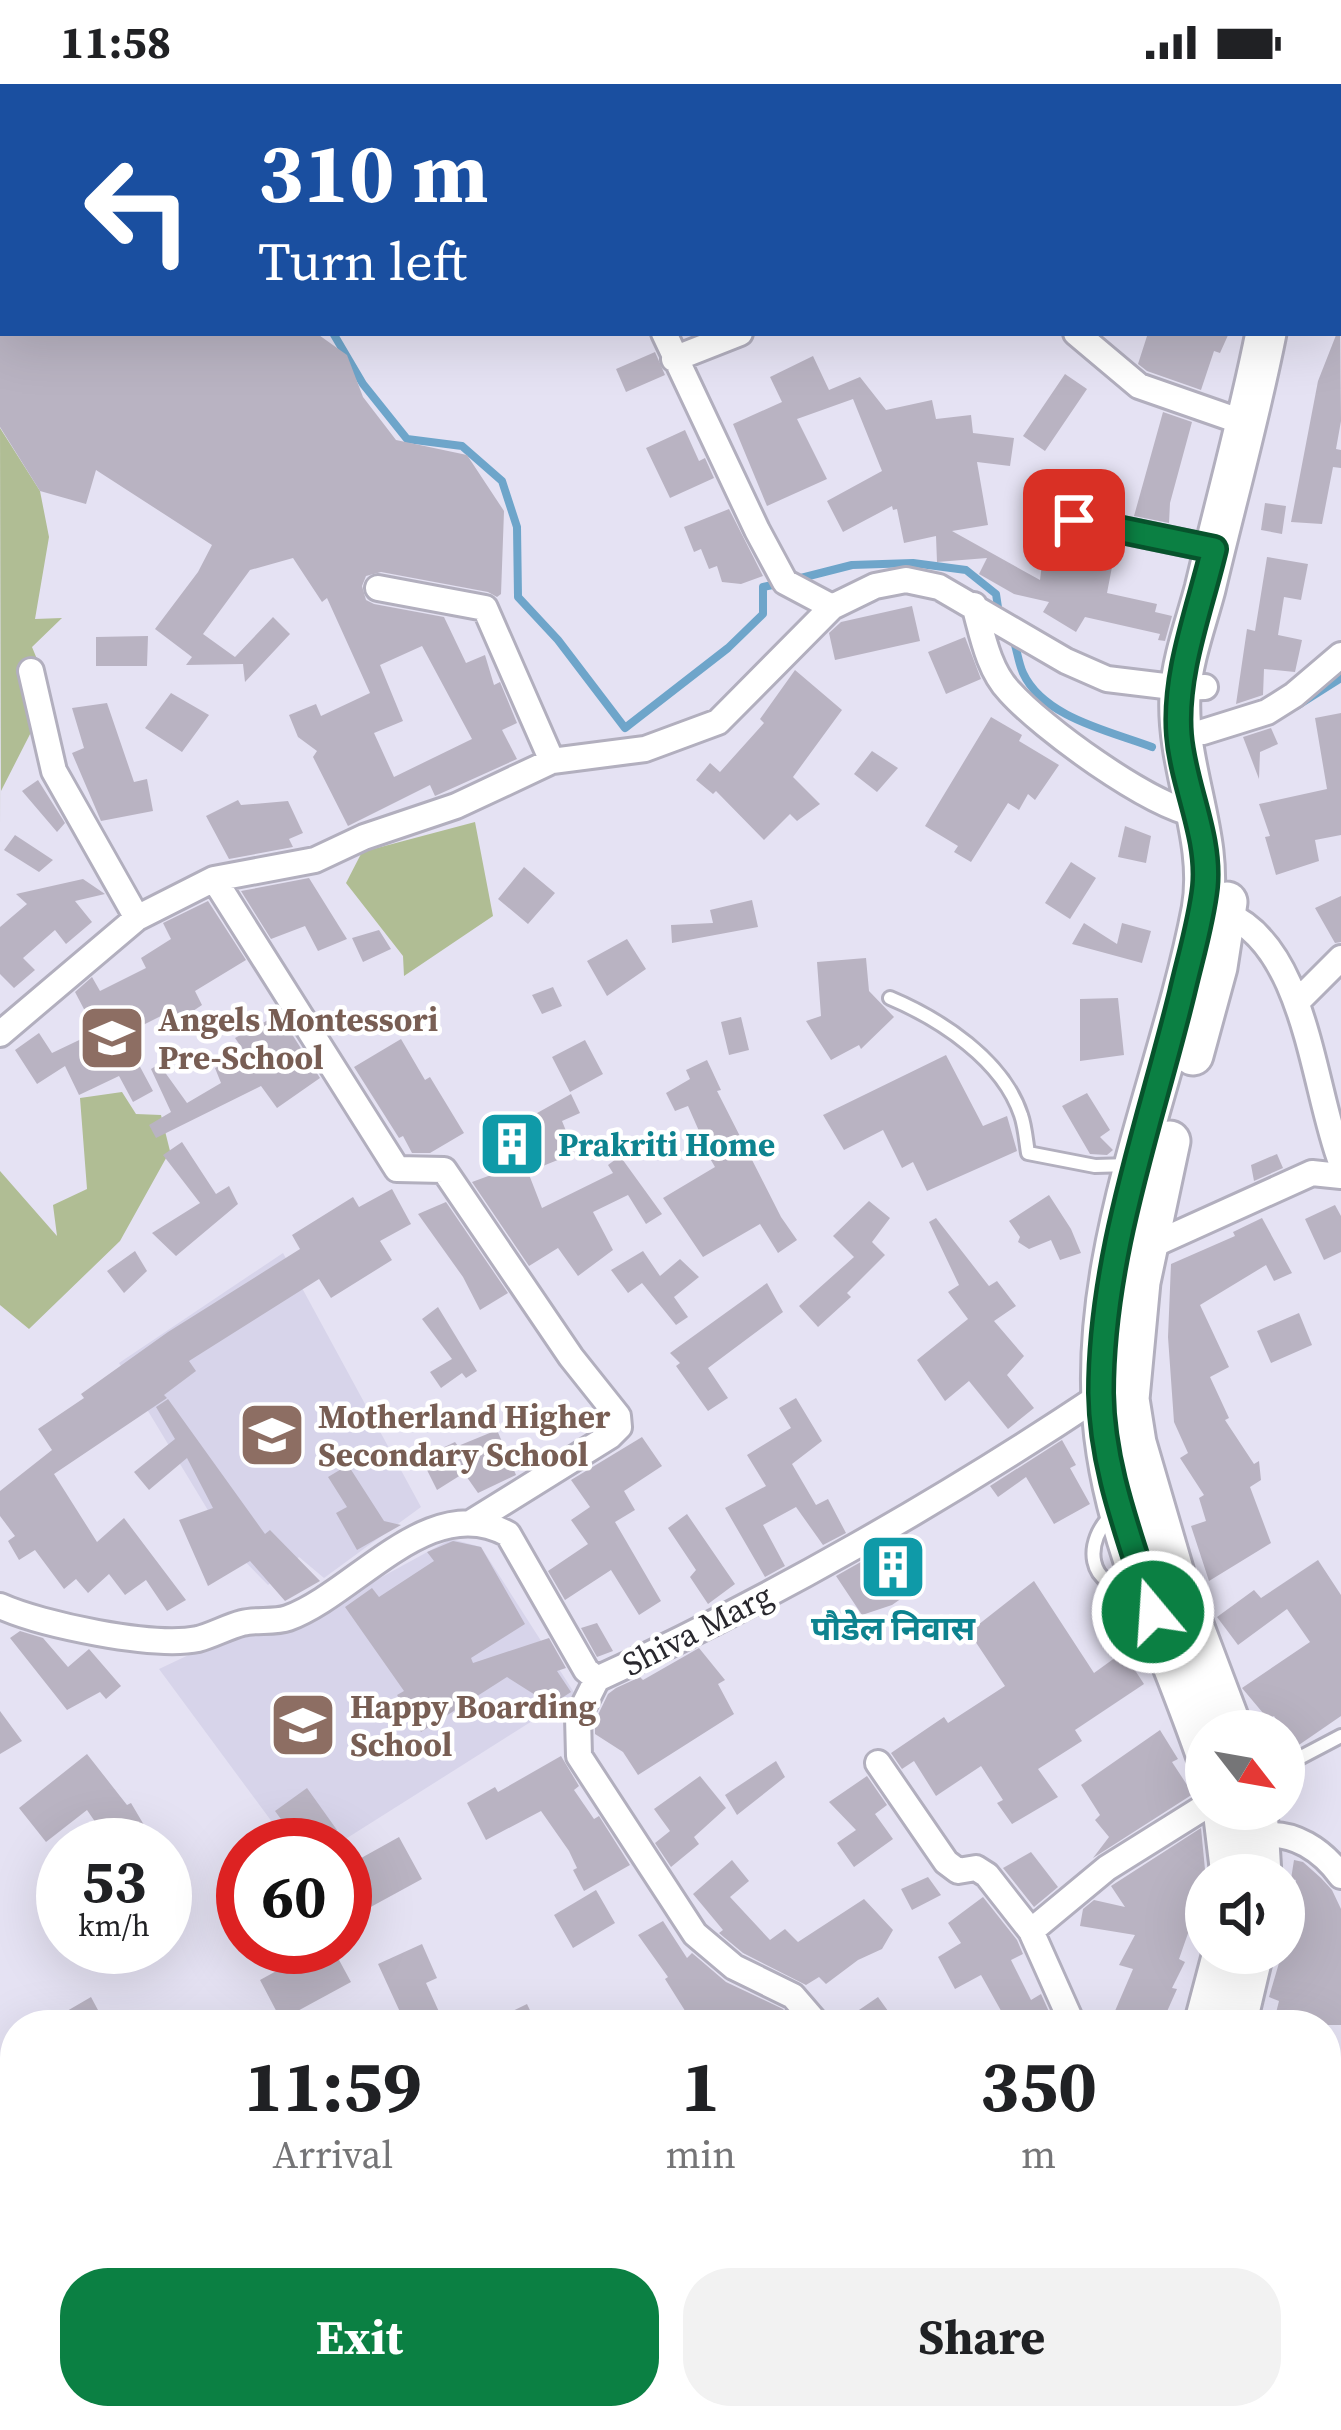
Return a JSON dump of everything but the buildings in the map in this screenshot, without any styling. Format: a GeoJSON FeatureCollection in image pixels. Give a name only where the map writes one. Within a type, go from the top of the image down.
{"type":"FeatureCollection","features":[{"type":"Feature","properties":{"kind":"main road"},"geometry":{"type":"LineString","coordinates":[[1133,1498],[1131,1346],[1146,1248],[1226,914],[1228,850],[1193,687],[1214,549],[1248,424],[1265,336]]}},
{"type":"Feature","properties":{"kind":"main road"},"geometry":{"type":"LineString","coordinates":[[1223,1710],[1161,1583],[1133,1498],[1106,1451],[1101,1395],[1112,1273],[1202,910],[1205,854],[1179,734],[1268,429],[1286,336]]}},
{"type":"Feature","properties":{"kind":"main road"},"geometry":{"type":"LineString","coordinates":[[1161,1583],[1161,1638],[1189,1710]]}},
{"type":"Feature","properties":{"kind":"main road"},"geometry":{"type":"LineString","coordinates":[[1208,2010],[1217,1974]]}},
{"type":"Feature","properties":{"kind":"main road"},"geometry":{"type":"LineString","coordinates":[[1240,2010],[1248,1974]]}},
{"type":"Feature","properties":{"kind":"street"},"geometry":{"type":"LineString","coordinates":[[665,336],[785,582],[832,608]]}},
{"type":"Feature","properties":{"kind":"street"},"geometry":{"type":"LineString","coordinates":[[674,359],[732,336]]}},
{"type":"Feature","properties":{"kind":"street"},"geometry":{"type":"LineString","coordinates":[[1080,336],[1139,386],[1248,424]]}},
{"type":"Feature","properties":{"kind":"street"},"geometry":{"type":"LineString","coordinates":[[1054,516],[1214,549]]}},
{"type":"Feature","properties":{"kind":"street"},"geometry":{"type":"LineString","coordinates":[[0,1034],[137,918],[214,879],[315,860],[364,837],[456,806],[551,761],[645,749],[718,722],[832,608],[875,586],[906,580],[939,587],[1066,661],[1107,679],[1193,687]]}},
{"type":"Feature","properties":{"kind":"street"},"geometry":{"type":"LineString","coordinates":[[378,588],[485,608],[551,761]]}},
{"type":"Feature","properties":{"kind":"street"},"geometry":{"type":"LineString","coordinates":[[974,605],[990,658],[1006,690],[1088,757],[1173,809],[1195,814]]}},
{"type":"Feature","properties":{"kind":"street"},"geometry":{"type":"LineString","coordinates":[[1204,732],[1267,712],[1341,655]]}},
{"type":"Feature","properties":{"kind":"street"},"geometry":{"type":"LineString","coordinates":[[31,671],[54,771],[137,918]]}},
{"type":"Feature","properties":{"kind":"street"},"geometry":{"type":"LineString","coordinates":[[0,1606],[32,1621],[133,1637],[196,1640],[244,1622],[286,1619],[431,1529],[472,1522],[619,1427],[618,1416],[444,1170],[397,1169],[214,879]]}},
{"type":"Feature","properties":{"kind":"street"},"geometry":{"type":"LineString","coordinates":[[1226,914],[1255,928],[1298,1001],[1341,1162]]}},
{"type":"Feature","properties":{"kind":"street"},"geometry":{"type":"LineString","coordinates":[[1298,1001],[1341,958]]}},
{"type":"Feature","properties":{"kind":"street"},"geometry":{"type":"LineString","coordinates":[[1146,1248],[1312,1173],[1341,1176]]}},
{"type":"Feature","properties":{"kind":"street","name":"Shiva Marg"},"geometry":{"type":"LineString","coordinates":[[472,1522],[493,1525],[508,1534],[586,1670],[597,1679],[693,1635],[815,1567],[1101,1395]]}},
{"type":"Feature","properties":{"kind":"street"},"geometry":{"type":"LineString","coordinates":[[597,1679],[578,1717],[579,1756],[695,1934],[734,1966],[793,1996],[805,2010]]}},
{"type":"Feature","properties":{"kind":"street"},"geometry":{"type":"LineString","coordinates":[[878,1762],[946,1862],[958,1871],[976,1868],[988,1875],[1031,1931],[1066,2010]]}},
{"type":"Feature","properties":{"kind":"street"},"geometry":{"type":"LineString","coordinates":[[1031,1931],[1107,1868],[1185,1819]]}},
{"type":"Feature","properties":{"kind":"street"},"geometry":{"type":"LineString","coordinates":[[1271,1830],[1307,1843],[1341,1876]]}},
{"type":"Feature","properties":{"kind":"lane"},"geometry":{"type":"LineString","coordinates":[[890,998],[928,1014],[985,1058],[1021,1113],[1028,1153],[1094,1166],[1136,1165]]}},
{"type":"Feature","properties":{"kind":"lane"},"geometry":{"type":"LineString","coordinates":[[1133,1498],[1106,1520],[1093,1547],[1099,1576],[1111,1586],[1161,1583]]}},
{"type":"Feature","properties":{"kind":"lane"},"geometry":{"type":"LineString","coordinates":[[1305,1755],[1341,1736]]}},
{"type":"Feature","properties":{"kind":"shaded area","name":"Motherland Higher Secondary School"},"geometry":{"type":"Polygon","coordinates":[[[283,1253],[421,1507],[324,1578],[299,1557],[268,1585],[229,1545],[119,1363],[283,1253]]]}},
{"type":"Feature","properties":{"kind":"shaded area"},"geometry":{"type":"Polygon","coordinates":[[[451,1539],[481,1547],[575,1694],[372,1822],[372,1818],[269,1818],[159,1669],[214,1643],[279,1626],[329,1606],[451,1539]]]}},
{"type":"Feature","properties":{"kind":"green space"},"geometry":{"type":"Polygon","coordinates":[[[0,428],[40,491],[49,537],[35,619],[62,618],[32,647],[51,693],[1,791],[1,822],[0,428]]]}},
{"type":"Feature","properties":{"kind":"green space"},"geometry":{"type":"Polygon","coordinates":[[[475,822],[493,916],[404,976],[403,956],[346,883],[362,852],[475,822]]]}},
{"type":"Feature","properties":{"kind":"green space"},"geometry":{"type":"Polygon","coordinates":[[[122,1092],[136,1114],[161,1115],[170,1151],[120,1241],[29,1329],[0,1305],[0,1171],[57,1236],[53,1205],[87,1189],[80,1098],[122,1092]]]}},
{"type":"Feature","properties":{"kind":"waterway"},"geometry":{"type":"LineString","coordinates":[[335,336],[363,384],[407,439],[462,446],[502,481],[517,527],[518,597],[558,640],[625,728],[728,648],[763,614],[763,587],[782,583]]}},
{"type":"Feature","properties":{"kind":"waterway"},"geometry":{"type":"LineString","coordinates":[[797,579],[852,565],[913,563],[966,570],[996,594],[999,614]]}},
{"type":"Feature","properties":{"kind":"waterway"},"geometry":{"type":"LineString","coordinates":[[1012,636],[1023,673],[1046,701],[1080,721],[1152,747]]}},
{"type":"Feature","properties":{"kind":"waterway"},"geometry":{"type":"LineString","coordinates":[[1297,706],[1341,678]]}},
{"type":"Feature","properties":{"kind":"place","name":"Angels Montessori Pre-School"},"geometry":{"type":"Point","coordinates":[112,1038]}},
{"type":"Feature","properties":{"kind":"place","name":"Prakriti Home"},"geometry":{"type":"Point","coordinates":[512,1144]}},
{"type":"Feature","properties":{"kind":"place","name":"Motherland Higher Secondary School"},"geometry":{"type":"Point","coordinates":[272,1435]}},
{"type":"Feature","properties":{"kind":"place","name":"पौडेल निवास"},"geometry":{"type":"Point","coordinates":[893,1567]}},
{"type":"Feature","properties":{"kind":"place","name":"Happy Boarding School"},"geometry":{"type":"Point","coordinates":[303,1725]}},
{"type":"Feature","properties":{"kind":"route"},"geometry":{"type":"LineString","coordinates":[[1074,520],[1214,549],[1180,688],[1179,734],[1205,854],[1202,910],[1121,1228],[1104,1341],[1101,1395],[1106,1451],[1118,1509],[1153,1612]]}}]}
